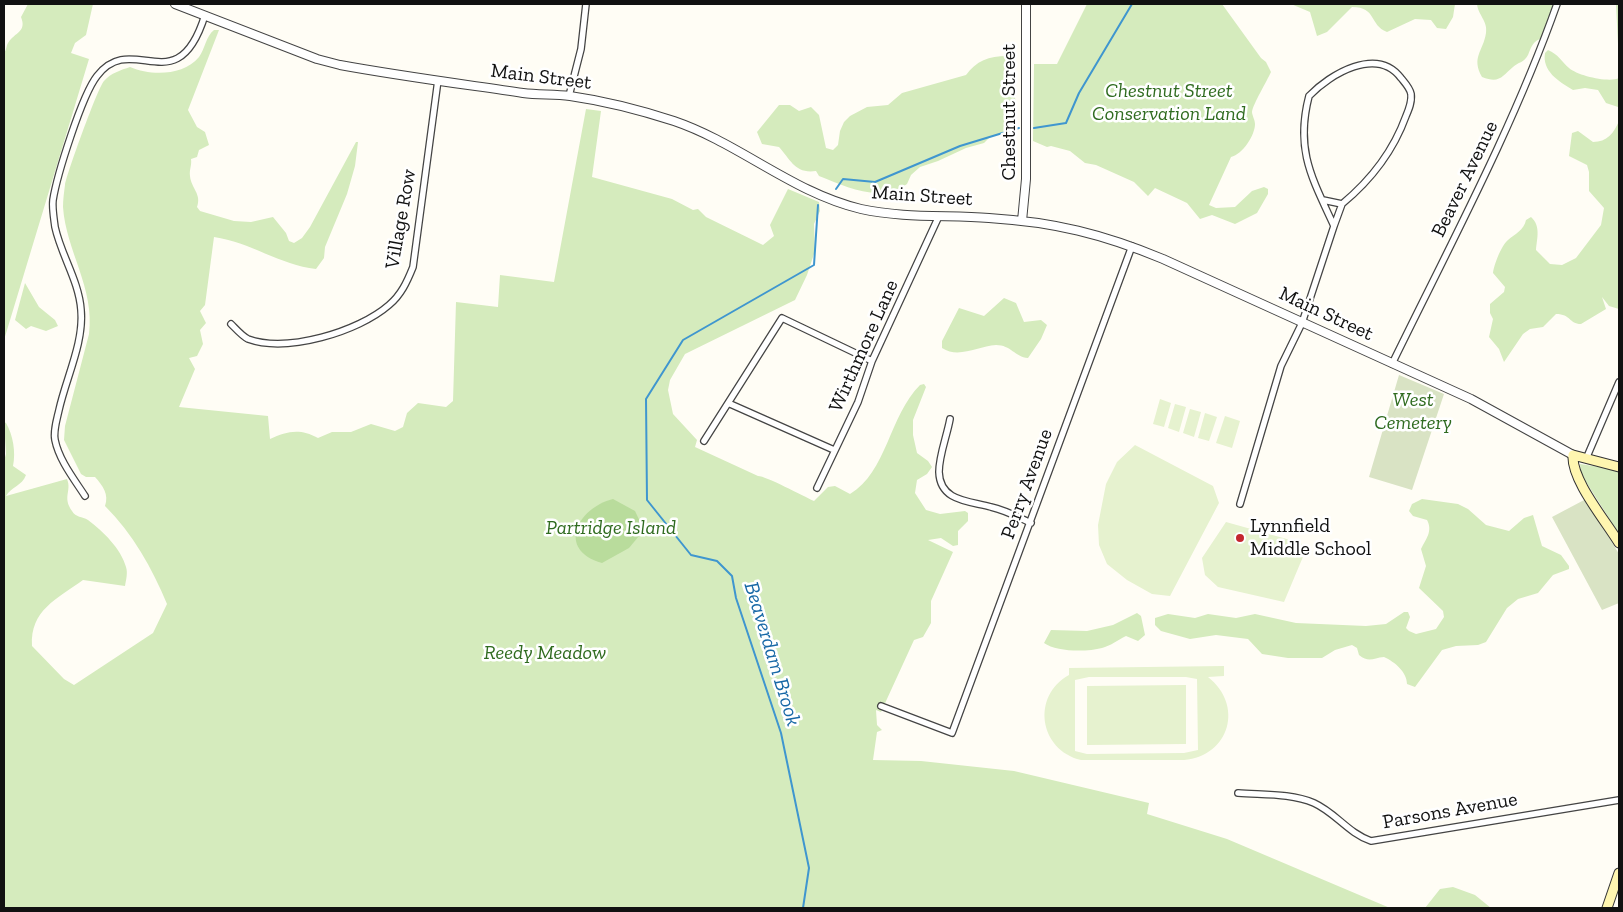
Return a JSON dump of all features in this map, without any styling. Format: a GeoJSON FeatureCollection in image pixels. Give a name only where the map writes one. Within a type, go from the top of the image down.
{"type":"FeatureCollection","features":[{"type":"Feature","properties":{"kind":"main road","name":"Main Street"},"geometry":{"type":"LineString","coordinates":[[1573,455],[1619,467]]}},
{"type":"Feature","properties":{"kind":"main road"},"geometry":{"type":"LineString","coordinates":[[1573,455],[1573,466],[1578,478],[1619,544]]}},
{"type":"Feature","properties":{"kind":"main road"},"geometry":{"type":"LineString","coordinates":[[1607,908],[1619,873]]}},
{"type":"Feature","properties":{"kind":"street","name":"Main Street"},"geometry":{"type":"LineString","coordinates":[[175,4],[317,59],[387,74],[524,93],[569,96],[635,109],[677,122],[715,139],[789,179],[859,208],[889,214],[1022,221],[1086,231],[1132,246],[1471,399],[1573,455]]}},
{"type":"Feature","properties":{"kind":"street"},"geometry":{"type":"LineString","coordinates":[[569,96],[581,49],[586,4]]}},
{"type":"Feature","properties":{"kind":"street","name":"Chestnut Street"},"geometry":{"type":"LineString","coordinates":[[1022,221],[1026,179],[1026,4]]}},
{"type":"Feature","properties":{"kind":"street","name":"Beaver Avenue"},"geometry":{"type":"LineString","coordinates":[[1392,364],[1503,140],[1536,62],[1557,4]]}},
{"type":"Feature","properties":{"kind":"street"},"geometry":{"type":"LineString","coordinates":[[85,496],[64,463],[55,439],[63,394],[78,338],[81,311],[75,282],[56,228],[53,202],[58,176],[84,103],[95,78],[102,69],[114,62],[127,59],[162,62],[176,61],[187,52],[198,36],[205,15]]}},
{"type":"Feature","properties":{"kind":"street"},"geometry":{"type":"LineString","coordinates":[[1240,504],[1281,366],[1302,323],[1342,204],[1358,191],[1384,161],[1401,131],[1411,104],[1411,94],[1407,85],[1397,72],[1384,65],[1360,65],[1340,73],[1309,96],[1303,141],[1306,163],[1334,226]]}},
{"type":"Feature","properties":{"kind":"street","name":"Village Row"},"geometry":{"type":"LineString","coordinates":[[231,324],[246,338],[267,344],[315,339],[367,320],[388,306],[402,291],[413,267],[438,80]]}},
{"type":"Feature","properties":{"kind":"street"},"geometry":{"type":"LineString","coordinates":[[1323,200],[1342,204]]}},
{"type":"Feature","properties":{"kind":"street","name":"Wirthmore Lane"},"geometry":{"type":"LineString","coordinates":[[817,488],[858,402],[872,361],[939,216]]}},
{"type":"Feature","properties":{"kind":"street","name":"Perry Avenue"},"geometry":{"type":"LineString","coordinates":[[881,706],[952,733],[1132,246]]}},
{"type":"Feature","properties":{"kind":"street"},"geometry":{"type":"LineString","coordinates":[[704,441],[782,318],[872,361]]}},
{"type":"Feature","properties":{"kind":"street"},"geometry":{"type":"LineString","coordinates":[[1586,459],[1619,382]]}},
{"type":"Feature","properties":{"kind":"street"},"geometry":{"type":"LineString","coordinates":[[728,403],[834,450]]}},
{"type":"Feature","properties":{"kind":"street"},"geometry":{"type":"LineString","coordinates":[[950,419],[939,474],[946,491],[961,501],[991,506],[1031,523]]}},
{"type":"Feature","properties":{"kind":"street","name":"Parsons Avenue"},"geometry":{"type":"LineString","coordinates":[[1238,793],[1298,798],[1315,803],[1333,815],[1349,831],[1371,841],[1619,800]]}},
{"type":"Feature","properties":{"kind":"green space"},"geometry":{"type":"Polygon","coordinates":[[[28,4],[93,4],[86,35],[75,43],[71,53],[89,59],[4,340],[4,53],[8,43],[21,29],[21,17],[28,4]]]}},
{"type":"Feature","properties":{"kind":"green space","name":"Chestnut Street Conservation Land"},"geometry":{"type":"Polygon","coordinates":[[[1087,4],[1222,4],[1261,58],[1266,62],[1271,72],[1253,108],[1252,113],[1255,124],[1251,138],[1240,152],[1231,157],[1209,205],[1216,208],[1235,207],[1252,191],[1264,187],[1268,189],[1268,194],[1257,213],[1235,224],[1212,215],[1200,219],[1187,203],[1155,188],[1148,196],[1134,182],[1096,165],[1085,163],[1070,151],[1051,146],[1047,147],[1033,141],[1034,64],[1057,64],[1087,4]]]}},
{"type":"Feature","properties":{"kind":"green space"},"geometry":{"type":"Polygon","coordinates":[[[1291,4],[1455,4],[1453,17],[1446,29],[1437,28],[1431,20],[1415,19],[1387,32],[1377,25],[1365,10],[1352,7],[1327,32],[1317,36],[1310,12],[1291,4]]]}},
{"type":"Feature","properties":{"kind":"green space"},"geometry":{"type":"Polygon","coordinates":[[[1477,4],[1554,4],[1542,38],[1534,43],[1525,60],[1515,65],[1500,78],[1493,80],[1482,77],[1479,70],[1478,59],[1485,40],[1486,29],[1477,4]]]}},
{"type":"Feature","properties":{"kind":"green space"},"geometry":{"type":"Polygon","coordinates":[[[1616,4],[1619,4],[1619,64],[1616,4]]]}},
{"type":"Feature","properties":{"kind":"green space","name":"Reedy Meadow"},"geometry":{"type":"Polygon","coordinates":[[[214,30],[219,30],[188,110],[197,127],[205,132],[209,145],[199,150],[197,157],[191,159],[190,176],[198,198],[197,207],[200,211],[234,221],[251,222],[273,217],[286,233],[289,241],[294,243],[302,238],[310,227],[356,142],[358,142],[355,166],[347,194],[325,247],[324,258],[316,269],[290,263],[240,244],[214,237],[205,305],[200,311],[206,323],[200,330],[203,344],[197,356],[189,358],[195,369],[179,407],[268,416],[270,439],[294,432],[305,433],[318,438],[332,432],[351,432],[371,424],[395,431],[403,427],[407,413],[418,403],[446,407],[453,401],[456,302],[498,307],[500,275],[554,282],[586,109],[601,111],[592,177],[672,199],[693,210],[698,209],[706,217],[763,245],[774,236],[770,225],[788,189],[819,202],[820,211],[814,224],[815,251],[807,275],[795,300],[685,354],[670,380],[668,390],[673,414],[697,440],[695,447],[814,501],[828,487],[835,486],[850,494],[872,472],[901,412],[910,398],[920,385],[924,384],[926,387],[913,420],[913,435],[917,453],[928,461],[932,467],[927,474],[917,480],[915,493],[926,510],[940,514],[965,511],[968,513],[968,521],[958,531],[958,545],[953,546],[941,538],[928,540],[953,552],[931,601],[931,623],[923,637],[914,640],[881,712],[876,710],[877,725],[882,730],[877,732],[873,760],[921,761],[1014,771],[1149,803],[1147,814],[1227,839],[1390,908],[4,908],[4,461],[6,454],[4,422],[13,444],[13,466],[26,475],[22,482],[6,496],[67,479],[67,498],[72,511],[77,516],[88,520],[100,529],[116,547],[126,567],[125,586],[83,580],[47,607],[35,623],[32,646],[64,679],[74,685],[153,633],[167,604],[141,552],[105,506],[106,494],[103,487],[95,477],[86,477],[81,474],[64,440],[65,426],[89,334],[90,317],[84,285],[65,223],[63,207],[65,185],[83,131],[104,81],[113,74],[130,67],[157,73],[184,68],[199,57],[214,30]]]}},
{"type":"Feature","properties":{"kind":"green space"},"geometry":{"type":"Polygon","coordinates":[[[1548,50],[1579,74],[1609,80],[1619,78],[1619,114],[1618,107],[1606,103],[1598,90],[1585,88],[1573,90],[1552,75],[1545,59],[1545,53],[1548,50]]]}},
{"type":"Feature","properties":{"kind":"green space"},"geometry":{"type":"Polygon","coordinates":[[[1007,56],[1016,103],[1016,125],[1013,131],[991,136],[984,143],[966,148],[920,167],[911,175],[907,184],[896,190],[874,193],[863,191],[819,176],[816,171],[798,168],[779,147],[762,144],[757,132],[779,105],[790,105],[799,111],[811,107],[819,115],[826,148],[833,150],[838,145],[840,131],[844,122],[850,116],[867,107],[888,105],[902,93],[966,75],[974,66],[984,60],[1007,56]]]}},
{"type":"Feature","properties":{"kind":"green space"},"geometry":{"type":"Polygon","coordinates":[[[1619,121],[1619,309],[1609,306],[1602,297],[1606,309],[1581,324],[1577,324],[1561,314],[1556,314],[1543,327],[1530,329],[1523,334],[1504,362],[1499,349],[1489,337],[1493,319],[1490,313],[1490,304],[1504,292],[1505,287],[1493,273],[1500,251],[1505,243],[1531,217],[1537,228],[1536,250],[1550,264],[1562,265],[1576,258],[1601,225],[1604,208],[1589,191],[1587,165],[1569,156],[1572,133],[1578,131],[1593,142],[1598,142],[1609,136],[1619,121]]]}},
{"type":"Feature","properties":{"kind":"green space"},"geometry":{"type":"Polygon","coordinates":[[[25,283],[39,307],[55,320],[58,326],[46,331],[31,326],[26,329],[15,320],[25,283]]]}},
{"type":"Feature","properties":{"kind":"green space"},"geometry":{"type":"Polygon","coordinates":[[[1004,298],[1016,303],[1024,322],[1041,320],[1047,325],[1041,339],[1028,358],[1020,356],[1006,347],[996,345],[962,352],[948,351],[942,348],[942,341],[959,308],[984,316],[1004,298]]]}},
{"type":"Feature","properties":{"kind":"green space","name":"West Cemetery"},"geometry":{"type":"Polygon","coordinates":[[[1399,375],[1444,394],[1412,490],[1369,477],[1399,375]]]}},
{"type":"Feature","properties":{"kind":"green space"},"geometry":{"type":"Polygon","coordinates":[[[1160,399],[1171,403],[1164,427],[1153,424],[1160,399]]]}},
{"type":"Feature","properties":{"kind":"green space"},"geometry":{"type":"Polygon","coordinates":[[[1175,404],[1186,407],[1179,432],[1168,428],[1175,404]]]}},
{"type":"Feature","properties":{"kind":"green space"},"geometry":{"type":"Polygon","coordinates":[[[1190,409],[1201,412],[1194,437],[1183,433],[1190,409]]]}},
{"type":"Feature","properties":{"kind":"green space"},"geometry":{"type":"Polygon","coordinates":[[[1205,413],[1217,417],[1209,441],[1198,438],[1205,413]]]}},
{"type":"Feature","properties":{"kind":"green space"},"geometry":{"type":"Polygon","coordinates":[[[1225,416],[1240,421],[1232,448],[1216,443],[1225,416]]]}},
{"type":"Feature","properties":{"kind":"green space"},"geometry":{"type":"Polygon","coordinates":[[[1135,445],[1213,486],[1219,503],[1170,596],[1152,594],[1127,580],[1107,564],[1099,545],[1098,525],[1106,484],[1117,462],[1135,445]]]}},
{"type":"Feature","properties":{"kind":"green space"},"geometry":{"type":"Polygon","coordinates":[[[1580,464],[1619,470],[1619,534],[1581,474],[1580,464]]]}},
{"type":"Feature","properties":{"kind":"green space","name":"Partridge Island"},"geometry":{"type":"Polygon","coordinates":[[[613,499],[635,511],[644,530],[629,548],[602,563],[588,557],[579,549],[576,539],[577,530],[582,520],[590,511],[600,504],[613,499]]]}},
{"type":"Feature","properties":{"kind":"green space"},"geometry":{"type":"Polygon","coordinates":[[[1422,499],[1458,504],[1468,509],[1486,525],[1509,531],[1524,518],[1533,515],[1542,546],[1561,555],[1569,569],[1553,575],[1538,593],[1518,599],[1507,608],[1486,642],[1478,645],[1456,646],[1442,650],[1415,687],[1407,684],[1403,672],[1392,662],[1384,657],[1366,659],[1359,655],[1357,648],[1352,645],[1335,650],[1322,658],[1288,658],[1262,654],[1248,639],[1216,635],[1190,639],[1161,631],[1155,625],[1155,618],[1168,614],[1195,618],[1208,614],[1236,618],[1255,614],[1296,623],[1366,626],[1386,624],[1404,612],[1408,612],[1410,617],[1406,628],[1409,631],[1416,634],[1436,629],[1444,617],[1443,611],[1419,588],[1426,566],[1421,549],[1428,535],[1429,524],[1427,520],[1413,516],[1409,511],[1412,504],[1422,499]]]}},
{"type":"Feature","properties":{"kind":"green space"},"geometry":{"type":"Polygon","coordinates":[[[1586,499],[1619,554],[1619,603],[1602,610],[1552,517],[1586,499]]]}},
{"type":"Feature","properties":{"kind":"green space"},"geometry":{"type":"Polygon","coordinates":[[[1226,522],[1301,543],[1305,552],[1284,602],[1218,587],[1205,575],[1202,558],[1226,522]]]}},
{"type":"Feature","properties":{"kind":"green space"},"geometry":{"type":"Polygon","coordinates":[[[1137,613],[1141,616],[1145,635],[1138,641],[1126,636],[1105,647],[1080,651],[1064,650],[1044,643],[1051,630],[1087,631],[1113,625],[1137,613]]]}},
{"type":"Feature","properties":{"kind":"green space"},"geometry":{"type":"Polygon","coordinates":[[[1224,666],[1224,676],[1208,677],[1219,688],[1226,701],[1227,728],[1221,739],[1212,749],[1200,756],[1184,760],[1081,760],[1067,754],[1056,745],[1049,734],[1045,722],[1045,708],[1049,696],[1057,684],[1069,675],[1069,668],[1224,666]],[[1089,677],[1075,680],[1075,751],[1087,754],[1184,753],[1198,750],[1197,679],[1186,677],[1089,677]]]}},
{"type":"Feature","properties":{"kind":"green space"},"geometry":{"type":"Polygon","coordinates":[[[1186,685],[1186,744],[1087,745],[1087,686],[1186,685]]]}},
{"type":"Feature","properties":{"kind":"green space"},"geometry":{"type":"Polygon","coordinates":[[[1453,887],[1475,895],[1491,908],[1425,908],[1440,889],[1453,887]]]}},
{"type":"Feature","properties":{"kind":"waterway","name":"Beaverdam Brook"},"geometry":{"type":"LineString","coordinates":[[1034,128],[1066,123],[1079,93],[1132,4]]}},
{"type":"Feature","properties":{"kind":"waterway","name":"Beaverdam Brook"},"geometry":{"type":"LineString","coordinates":[[836,189],[843,179],[875,182],[960,146],[1019,128]]}},
{"type":"Feature","properties":{"kind":"waterway","name":"Beaverdam Brook"},"geometry":{"type":"LineString","coordinates":[[803,908],[809,868],[781,733],[736,598],[732,576],[717,561],[691,555],[647,500],[646,399],[683,340],[814,265],[818,205]]}},
{"type":"Feature","properties":{"kind":"place","name":"Lynnfield Middle School"},"geometry":{"type":"Point","coordinates":[1240,538]}}]}
